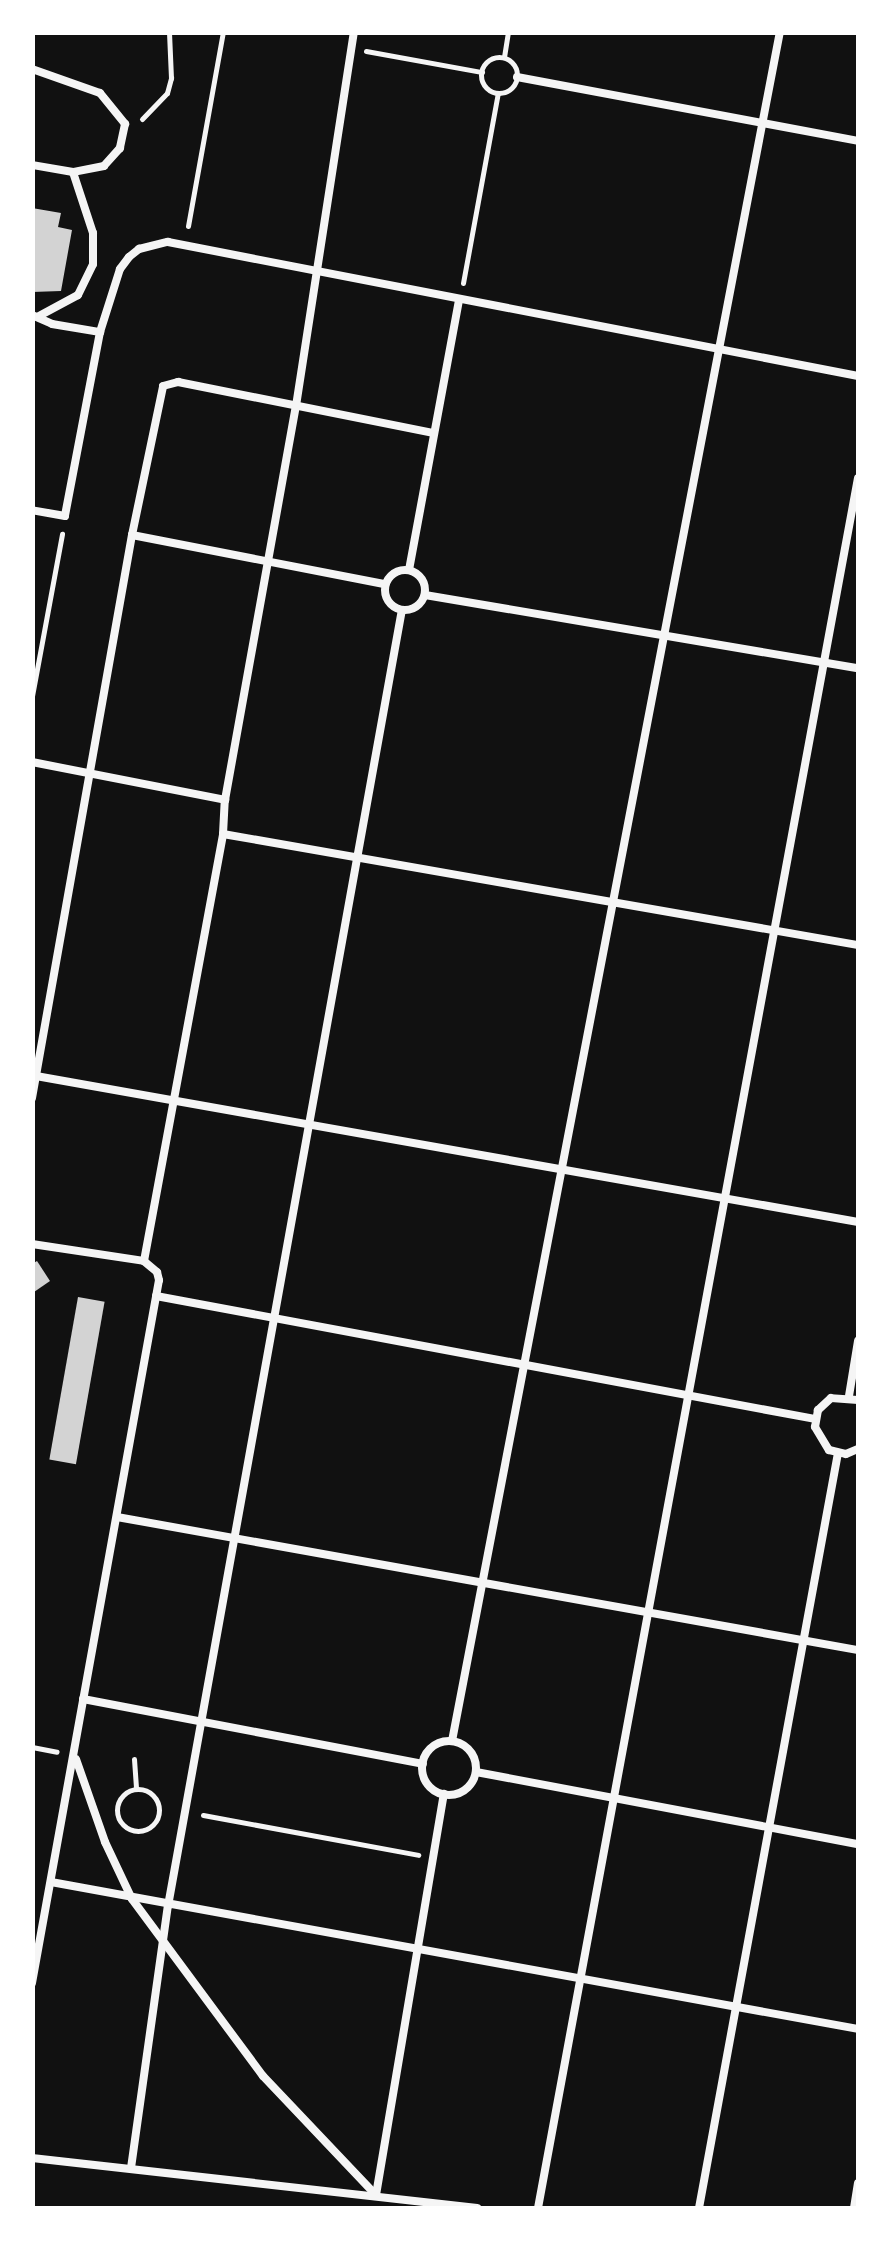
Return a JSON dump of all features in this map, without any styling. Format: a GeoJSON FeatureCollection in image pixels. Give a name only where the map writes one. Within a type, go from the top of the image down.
{"type":"FeatureCollection","features":[{"type":"Feature","properties":{"kind":"lane"},"geometry":{"type":"LineString","coordinates":[[144,1262],[223,834],[225,800],[296,406],[354,32]]}},
{"type":"Feature","properties":{"kind":"lane"},"geometry":{"type":"LineString","coordinates":[[452,1741],[780,32]]}},
{"type":"Feature","properties":{"kind":"lane"},"geometry":{"type":"LineString","coordinates":[[32,69],[91,88],[116,108],[125,124],[114,159],[88,171],[32,165]]}},
{"type":"Feature","properties":{"kind":"lane"},"geometry":{"type":"LineString","coordinates":[[518,77],[858,140]]}},
{"type":"Feature","properties":{"kind":"lane"},"geometry":{"type":"LineString","coordinates":[[36,315],[78,295],[93,264],[93,233],[74,172]]}},
{"type":"Feature","properties":{"kind":"lane"},"geometry":{"type":"LineString","coordinates":[[32,510],[65,516],[100,332],[120,269],[129,257],[153,244],[185,244],[459,301],[858,376]]}},
{"type":"Feature","properties":{"kind":"lane"},"geometry":{"type":"LineString","coordinates":[[409,570],[459,301]]}},
{"type":"Feature","properties":{"kind":"lane"},"geometry":{"type":"LineString","coordinates":[[36,315],[52,324],[100,332]]}},
{"type":"Feature","properties":{"kind":"lane"},"geometry":{"type":"LineString","coordinates":[[32,1098],[132,534],[163,386],[178,382],[434,433]]}},
{"type":"Feature","properties":{"kind":"lane"},"geometry":{"type":"LineString","coordinates":[[538,2208],[858,478]]}},
{"type":"Feature","properties":{"kind":"lane"},"geometry":{"type":"LineString","coordinates":[[132,534],[385,584]]}},
{"type":"Feature","properties":{"kind":"lane"},"geometry":{"type":"LineString","coordinates":[[409,570],[420,576],[425,594],[414,608],[402,610],[390,604],[385,584],[392,574],[409,570]]}},
{"type":"Feature","properties":{"kind":"lane"},"geometry":{"type":"LineString","coordinates":[[425,594],[858,668]]}},
{"type":"Feature","properties":{"kind":"lane"},"geometry":{"type":"LineString","coordinates":[[131,2168],[168,1906],[402,610]]}},
{"type":"Feature","properties":{"kind":"lane"},"geometry":{"type":"LineString","coordinates":[[32,762],[225,800]]}},
{"type":"Feature","properties":{"kind":"lane"},"geometry":{"type":"LineString","coordinates":[[223,834],[858,945]]}},
{"type":"Feature","properties":{"kind":"lane"},"geometry":{"type":"LineString","coordinates":[[36,1076],[858,1222]]}},
{"type":"Feature","properties":{"kind":"lane"},"geometry":{"type":"LineString","coordinates":[[32,1244],[144,1262],[157,1272],[156,1296],[32,1982]]}},
{"type":"Feature","properties":{"kind":"lane"},"geometry":{"type":"LineString","coordinates":[[156,1296],[815,1418]]}},
{"type":"Feature","properties":{"kind":"lane"},"geometry":{"type":"LineString","coordinates":[[848,1396],[858,1341]]}},
{"type":"Feature","properties":{"kind":"lane"},"geometry":{"type":"LineString","coordinates":[[838,1453],[817,1436],[815,1418],[831,1398],[848,1396],[858,1400]]}},
{"type":"Feature","properties":{"kind":"lane"},"geometry":{"type":"LineString","coordinates":[[838,1453],[858,1449]]}},
{"type":"Feature","properties":{"kind":"lane"},"geometry":{"type":"LineString","coordinates":[[700,2208],[838,1453]]}},
{"type":"Feature","properties":{"kind":"lane"},"geometry":{"type":"LineString","coordinates":[[117,1517],[858,1650]]}},
{"type":"Feature","properties":{"kind":"lane"},"geometry":{"type":"LineString","coordinates":[[84,1699],[423,1764]]}},
{"type":"Feature","properties":{"kind":"lane"},"geometry":{"type":"LineString","coordinates":[[452,1741],[468,1748],[476,1772],[461,1792],[444,1794],[425,1780],[423,1764],[430,1749],[452,1741]]}},
{"type":"Feature","properties":{"kind":"lane"},"geometry":{"type":"LineString","coordinates":[[74,1756],[104,1842],[132,1899],[262,2076],[376,2195]]}},
{"type":"Feature","properties":{"kind":"lane"},"geometry":{"type":"LineString","coordinates":[[476,1772],[858,1844]]}},
{"type":"Feature","properties":{"kind":"lane"},"geometry":{"type":"LineString","coordinates":[[376,2195],[444,1794]]}},
{"type":"Feature","properties":{"kind":"lane"},"geometry":{"type":"LineString","coordinates":[[51,1882],[858,2028]]}},
{"type":"Feature","properties":{"kind":"lane"},"geometry":{"type":"LineString","coordinates":[[32,2158],[477,2208]]}},
{"type":"Feature","properties":{"kind":"lane"},"geometry":{"type":"LineString","coordinates":[[854,2208],[858,2182]]}},
{"type":"Feature","properties":{"kind":"path"},"geometry":{"type":"LineString","coordinates":[[185,244],[223,32]]}},
{"type":"Feature","properties":{"kind":"path"},"geometry":{"type":"LineString","coordinates":[[504,57],[508,32]]}},
{"type":"Feature","properties":{"kind":"path"},"geometry":{"type":"LineString","coordinates":[[125,124],[144,118],[166,93],[171,78],[168,33]]}},
{"type":"Feature","properties":{"kind":"path"},"geometry":{"type":"LineString","coordinates":[[352,49],[482,72]]}},
{"type":"Feature","properties":{"kind":"path"},"geometry":{"type":"LineString","coordinates":[[459,301],[498,93]]}},
{"type":"Feature","properties":{"kind":"path"},"geometry":{"type":"LineString","coordinates":[[32,696],[65,516]]}},
{"type":"Feature","properties":{"kind":"path"},"geometry":{"type":"LineString","coordinates":[[134,1759],[136,1789]]}},
{"type":"Feature","properties":{"kind":"path"},"geometry":{"type":"LineString","coordinates":[[136,1789],[154,1797],[159,1810],[155,1822],[144,1831],[129,1830],[116,1814],[119,1800],[136,1789]]}},
{"type":"Feature","properties":{"kind":"path"},"geometry":{"type":"LineString","coordinates":[[185,1812],[432,1858]]}},
{"type":"Feature","properties":{"kind":"building"},"geometry":{"type":"Polygon","coordinates":[[[32,208],[61,213],[58,227],[72,230],[61,291],[32,292],[32,208]]]}},
{"type":"Feature","properties":{"kind":"building"},"geometry":{"type":"Polygon","coordinates":[[[37,1261],[50,1281],[34,1292],[32,1264],[37,1261]]]}},
{"type":"Feature","properties":{"kind":"building"},"geometry":{"type":"Polygon","coordinates":[[[78,1297],[105,1302],[76,1464],[49,1459],[78,1297]]]}}]}
